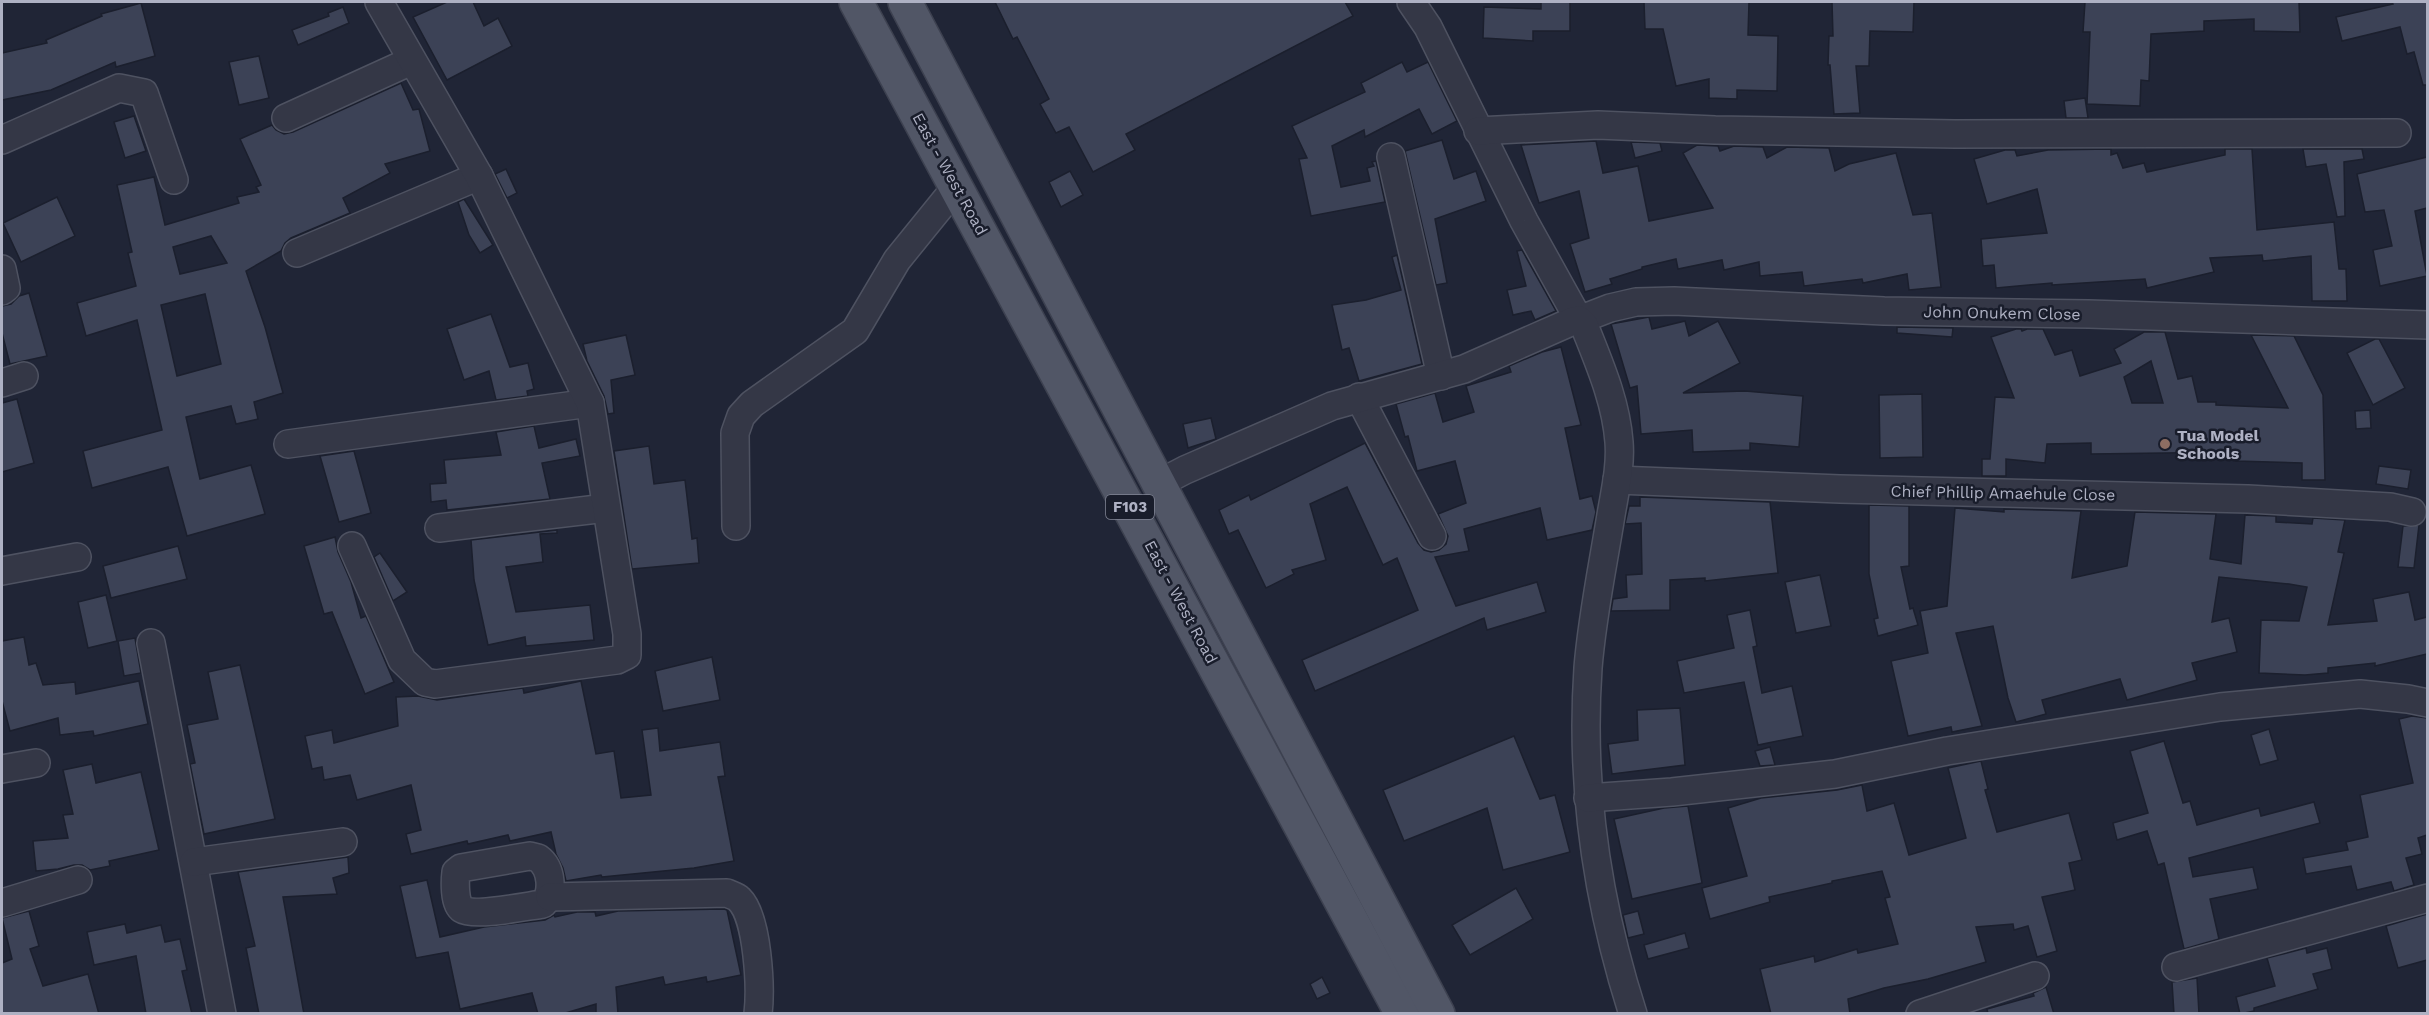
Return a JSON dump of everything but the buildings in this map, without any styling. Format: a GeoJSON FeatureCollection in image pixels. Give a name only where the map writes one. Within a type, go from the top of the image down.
{"type":"FeatureCollection","features":[{"type":"Feature","properties":{"kind":"main road","name":"East - West Road"},"geometry":{"type":"LineString","coordinates":[[856,2],[1402,1014]]}},
{"type":"Feature","properties":{"kind":"main road","name":"F103"},"geometry":{"type":"LineString","coordinates":[[905,2],[1438,1014]]}},
{"type":"Feature","properties":{"kind":"street"},"geometry":{"type":"LineString","coordinates":[[352,546],[402,660],[425,682],[435,684],[617,660],[627,655],[627,634],[590,403],[479,176],[379,2]]}},
{"type":"Feature","properties":{"kind":"street"},"geometry":{"type":"LineString","coordinates":[[1411,2],[1442,54],[1524,222],[1579,320],[1584,325],[1614,406],[1619,446],[1617,480],[1588,668],[1588,798],[1602,898],[1617,964],[1633,1014]]}},
{"type":"Feature","properties":{"kind":"street"},"geometry":{"type":"LineString","coordinates":[[286,118],[411,61]]}},
{"type":"Feature","properties":{"kind":"street"},"geometry":{"type":"LineString","coordinates":[[2,140],[119,88],[144,93],[174,180]]}},
{"type":"Feature","properties":{"kind":"street"},"geometry":{"type":"LineString","coordinates":[[1478,131],[1598,125],[1715,130],[1955,134],[2397,134]]}},
{"type":"Feature","properties":{"kind":"street"},"geometry":{"type":"LineString","coordinates":[[1390,157],[1441,376]]}},
{"type":"Feature","properties":{"kind":"street"},"geometry":{"type":"LineString","coordinates":[[297,253],[479,176]]}},
{"type":"Feature","properties":{"kind":"street"},"geometry":{"type":"LineString","coordinates":[[736,526],[735,433],[741,416],[752,404],[855,330],[897,260],[957,186]]}},
{"type":"Feature","properties":{"kind":"street"},"geometry":{"type":"LineString","coordinates":[[2,268],[6,288],[2,291]]}},
{"type":"Feature","properties":{"kind":"street","name":"John Onukem Close"},"geometry":{"type":"LineString","coordinates":[[1160,483],[1332,406],[1464,369],[1573,321],[1636,302],[2427,325]]}},
{"type":"Feature","properties":{"kind":"street"},"geometry":{"type":"LineString","coordinates":[[1359,398],[1432,536]]}},
{"type":"Feature","properties":{"kind":"street"},"geometry":{"type":"LineString","coordinates":[[288,444],[590,403]]}},
{"type":"Feature","properties":{"kind":"street","name":"Chief Phillip Amaehule Close"},"geometry":{"type":"LineString","coordinates":[[1617,480],[1840,489],[2248,499],[2401,510]]}},
{"type":"Feature","properties":{"kind":"street"},"geometry":{"type":"LineString","coordinates":[[439,528],[606,508]]}},
{"type":"Feature","properties":{"kind":"street"},"geometry":{"type":"LineString","coordinates":[[2,571],[77,557]]}},
{"type":"Feature","properties":{"kind":"street"},"geometry":{"type":"LineString","coordinates":[[151,643],[222,1014]]}},
{"type":"Feature","properties":{"kind":"street"},"geometry":{"type":"LineString","coordinates":[[1588,798],[1672,792],[1835,774],[1947,752],[2232,705],[2360,694],[2427,703]]}},
{"type":"Feature","properties":{"kind":"street"},"geometry":{"type":"LineString","coordinates":[[2,769],[36,763]]}},
{"type":"Feature","properties":{"kind":"street"},"geometry":{"type":"LineString","coordinates":[[194,862],[343,842]]}},
{"type":"Feature","properties":{"kind":"street"},"geometry":{"type":"LineString","coordinates":[[2,903],[78,880]]}},
{"type":"Feature","properties":{"kind":"street"},"geometry":{"type":"LineString","coordinates":[[550,897],[727,894],[738,897],[746,908],[759,968],[758,1014]]}},
{"type":"Feature","properties":{"kind":"street"},"geometry":{"type":"LineString","coordinates":[[2176,967],[2427,898]]}},
{"type":"Feature","properties":{"kind":"street"},"geometry":{"type":"LineString","coordinates":[[1920,1014],[2035,976]]}},
{"type":"Feature","properties":{"kind":"place","name":"Tua Model Schools"},"geometry":{"type":"Point","coordinates":[2165,444]}}]}
